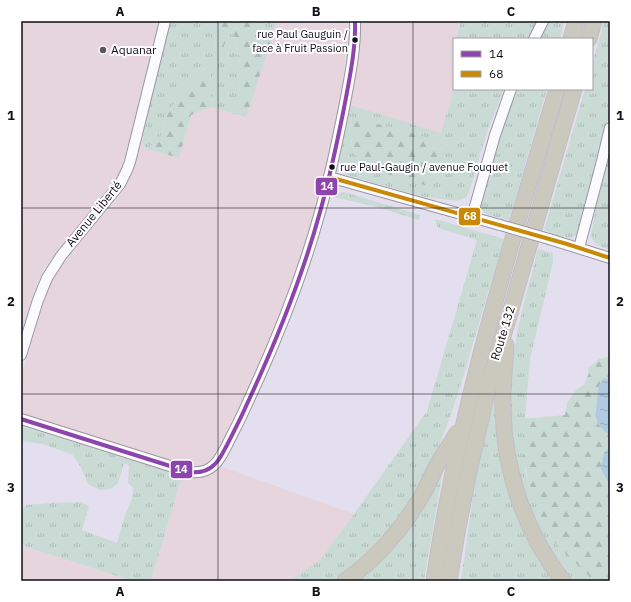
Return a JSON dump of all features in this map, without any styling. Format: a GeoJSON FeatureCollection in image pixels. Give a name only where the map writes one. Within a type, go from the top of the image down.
{"type":"FeatureCollection","features":[{"type":"Feature","properties":{"kind":"highway"},"geometry":{"type":"LineString","coordinates":[[571,38],[576,21]]}},
{"type":"Feature","properties":{"kind":"highway"},"geometry":{"type":"LineString","coordinates":[[589,38],[594,21]]}},
{"type":"Feature","properties":{"kind":"highway","name":"Route 132"},"geometry":{"type":"LineString","coordinates":[[434,581],[448,496],[463,424],[482,350],[556,90]]}},
{"type":"Feature","properties":{"kind":"highway","name":"Route 132"},"geometry":{"type":"LineString","coordinates":[[449,581],[463,500],[490,377],[574,90]]}},
{"type":"Feature","properties":{"kind":"highway"},"geometry":{"type":"LineString","coordinates":[[509,316],[503,399],[508,464],[528,522],[549,562],[563,581]]}},
{"type":"Feature","properties":{"kind":"highway"},"geometry":{"type":"LineString","coordinates":[[345,581],[380,551],[404,522],[421,498],[439,463],[463,424]]}},
{"type":"Feature","properties":{"kind":"street","name":"Avenue Liberté"},"geometry":{"type":"LineString","coordinates":[[21,355],[46,278],[60,256],[120,184],[127,170],[132,158],[165,21]]}},
{"type":"Feature","properties":{"kind":"street"},"geometry":{"type":"LineString","coordinates":[[21,419],[181,470],[195,473],[206,470],[214,465],[220,457],[239,421],[262,371],[285,317],[312,241],[338,138],[350,70],[355,21]]}},
{"type":"Feature","properties":{"kind":"street"},"geometry":{"type":"LineString","coordinates":[[534,38],[543,21]]}},
{"type":"Feature","properties":{"kind":"street"},"geometry":{"type":"LineString","coordinates":[[472,217],[495,135],[511,90]]}},
{"type":"Feature","properties":{"kind":"street"},"geometry":{"type":"LineString","coordinates":[[579,248],[610,128]]}},
{"type":"Feature","properties":{"kind":"street"},"geometry":{"type":"LineString","coordinates":[[329,177],[549,239],[610,258]]}},
{"type":"Feature","properties":{"kind":"shaded area"},"geometry":{"type":"Polygon","coordinates":[[[21,21],[160,21],[128,154],[123,168],[44,268],[36,286],[21,335],[21,21]]]}},
{"type":"Feature","properties":{"kind":"shaded area"},"geometry":{"type":"Polygon","coordinates":[[[277,21],[350,21],[344,71],[327,163],[303,252],[269,344],[217,453],[206,464],[194,468],[21,413],[21,376],[47,292],[57,271],[123,191],[132,174],[142,141],[144,147],[147,149],[179,158],[191,115],[211,107],[246,118],[277,21]]]}},
{"type":"Feature","properties":{"kind":"shaded area"},"geometry":{"type":"Polygon","coordinates":[[[360,21],[461,21],[456,38],[453,38],[454,90],[441,134],[350,105],[361,30],[360,21]]]}},
{"type":"Feature","properties":{"kind":"shaded area"},"geometry":{"type":"Polygon","coordinates":[[[220,466],[354,514],[320,560],[290,581],[151,581],[182,476],[191,478],[206,476],[220,466]]]}},
{"type":"Feature","properties":{"kind":"shaded area"},"geometry":{"type":"Polygon","coordinates":[[[21,545],[133,581],[21,581],[21,545]]]}},
{"type":"Feature","properties":{"kind":"green space"},"geometry":{"type":"Polygon","coordinates":[[[171,21],[219,21],[214,49],[222,49],[230,31],[234,35],[238,56],[241,116],[211,107],[211,70],[206,67],[168,111],[159,142],[147,149],[144,147],[142,141],[163,47],[171,21]]]}},
{"type":"Feature","properties":{"kind":"green space"},"geometry":{"type":"Polygon","coordinates":[[[219,21],[260,21],[272,38],[246,118],[241,116],[238,56],[234,35],[231,31],[222,49],[217,53],[214,52],[219,21]]]}},
{"type":"Feature","properties":{"kind":"green space"},"geometry":{"type":"Polygon","coordinates":[[[260,21],[277,21],[272,38],[260,21]]]}},
{"type":"Feature","properties":{"kind":"green space"},"geometry":{"type":"Polygon","coordinates":[[[461,21],[537,21],[528,38],[456,38],[461,21]]]}},
{"type":"Feature","properties":{"kind":"green space"},"geometry":{"type":"Polygon","coordinates":[[[547,21],[564,21],[560,38],[538,38],[547,21]]]}},
{"type":"Feature","properties":{"kind":"green space"},"geometry":{"type":"Polygon","coordinates":[[[604,21],[610,21],[610,109],[605,133],[579,232],[572,237],[562,237],[544,230],[585,90],[593,90],[593,61],[604,21]]]}},
{"type":"Feature","properties":{"kind":"green space"},"geometry":{"type":"Polygon","coordinates":[[[207,67],[211,70],[211,107],[191,115],[179,158],[147,149],[159,142],[168,111],[201,71],[207,67]]]}},
{"type":"Feature","properties":{"kind":"green space"},"geometry":{"type":"Polygon","coordinates":[[[454,90],[504,90],[487,132],[469,192],[465,198],[457,201],[417,195],[347,175],[340,167],[339,160],[350,105],[441,133],[454,90]],[[352,117],[349,133],[357,159],[352,117]]]}},
{"type":"Feature","properties":{"kind":"green space"},"geometry":{"type":"Polygon","coordinates":[[[515,90],[547,90],[509,220],[486,214],[480,207],[500,133],[515,90]]]}},
{"type":"Feature","properties":{"kind":"green space"},"geometry":{"type":"Polygon","coordinates":[[[352,117],[440,141],[440,155],[425,185],[363,167],[357,159],[349,133],[352,117]]]}},
{"type":"Feature","properties":{"kind":"green space"},"geometry":{"type":"Polygon","coordinates":[[[610,153],[610,250],[601,247],[594,241],[591,235],[596,205],[610,153]]]}},
{"type":"Feature","properties":{"kind":"green space"},"geometry":{"type":"Polygon","coordinates":[[[341,192],[420,215],[419,220],[374,206],[333,197],[341,192]]]}},
{"type":"Feature","properties":{"kind":"green space"},"geometry":{"type":"Polygon","coordinates":[[[435,219],[504,239],[461,384],[435,457],[408,505],[376,546],[335,581],[290,581],[320,560],[427,411],[477,240],[438,228],[435,219]]]}},
{"type":"Feature","properties":{"kind":"green space"},"geometry":{"type":"Polygon","coordinates":[[[538,249],[553,253],[553,262],[530,359],[525,418],[533,418],[529,425],[525,471],[543,521],[552,540],[594,581],[572,581],[560,565],[530,510],[515,454],[510,416],[513,358],[524,303],[538,249]]]}},
{"type":"Feature","properties":{"kind":"green space"},"geometry":{"type":"Polygon","coordinates":[[[610,358],[610,379],[604,378],[595,416],[599,425],[610,437],[610,448],[604,452],[608,483],[610,485],[610,581],[594,581],[552,540],[531,490],[526,472],[524,444],[525,435],[533,418],[565,415],[567,403],[576,390],[584,385],[589,373],[588,368],[599,359],[610,358]]]}},
{"type":"Feature","properties":{"kind":"green space"},"geometry":{"type":"Polygon","coordinates":[[[496,381],[499,421],[556,581],[461,581],[474,488],[496,381]]]}},
{"type":"Feature","properties":{"kind":"green space"},"geometry":{"type":"Polygon","coordinates":[[[21,426],[182,476],[151,581],[133,581],[21,545],[21,508],[27,505],[81,502],[89,506],[82,530],[117,543],[125,515],[132,499],[133,488],[128,483],[129,465],[124,463],[118,483],[111,489],[100,490],[88,484],[73,455],[43,444],[21,441],[21,426]]]}},
{"type":"Feature","properties":{"kind":"green space"},"geometry":{"type":"Polygon","coordinates":[[[440,469],[443,470],[424,581],[353,581],[440,469]]]}},
{"type":"Feature","properties":{"kind":"water"},"geometry":{"type":"Polygon","coordinates":[[[604,378],[610,379],[610,437],[598,424],[595,416],[599,385],[604,378]]]}},
{"type":"Feature","properties":{"kind":"water"},"geometry":{"type":"Polygon","coordinates":[[[610,448],[610,485],[601,469],[604,452],[610,448]]]}},
{"type":"Feature","properties":{"kind":"transit line","name":"14"},"geometry":{"type":"LineString","coordinates":[[21,419],[189,472],[205,471],[218,461],[240,419],[288,310],[313,237],[324,199],[344,108],[353,54],[355,21]]}},
{"type":"Feature","properties":{"kind":"transit line","name":"68"},"geometry":{"type":"LineString","coordinates":[[329,177],[567,244],[610,258]]}},
{"type":"Feature","properties":{"kind":"place","name":"rue Paul Gauguin / face à Fruit Passion"},"geometry":{"type":"Point","coordinates":[355,40]}},
{"type":"Feature","properties":{"kind":"place","name":"Aquanar"},"geometry":{"type":"Point","coordinates":[103,50]}},
{"type":"Feature","properties":{"kind":"place","name":"rue Paul-Gaugin / avenue Fouquet"},"geometry":{"type":"Point","coordinates":[332,167]}}]}
